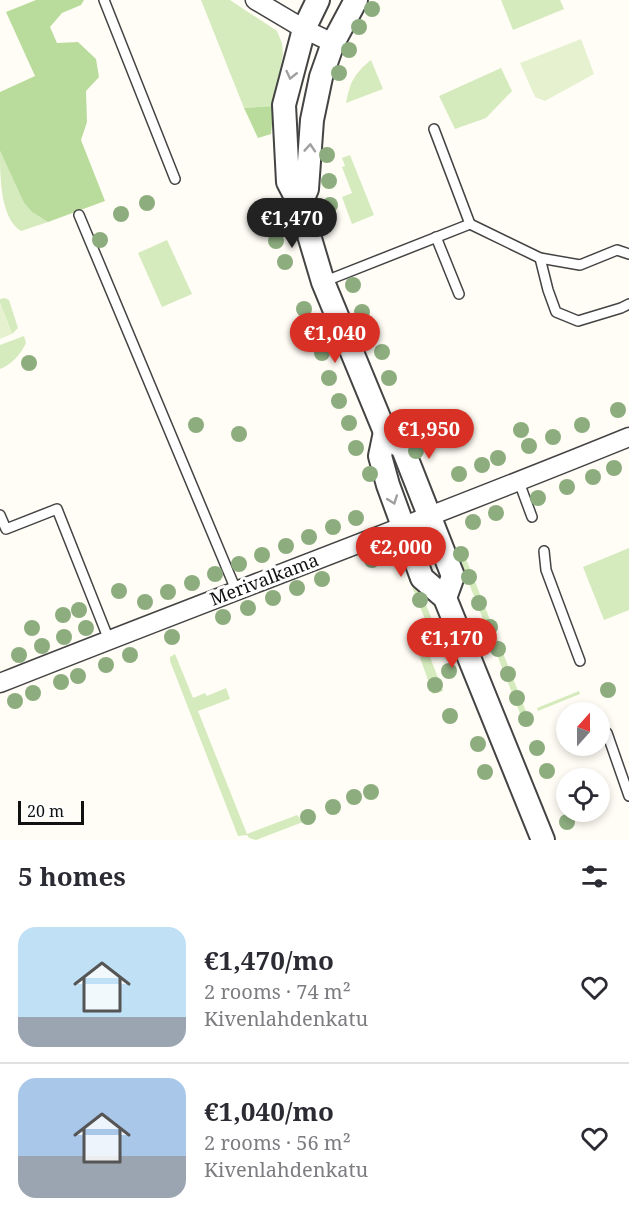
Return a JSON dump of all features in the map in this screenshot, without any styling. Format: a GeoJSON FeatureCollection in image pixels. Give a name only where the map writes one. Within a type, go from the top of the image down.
{"type":"FeatureCollection","features":[{"type":"Feature","properties":{"kind":"street"},"geometry":{"type":"LineString","coordinates":[[255,0],[333,43]]}},
{"type":"Feature","properties":{"kind":"street"},"geometry":{"type":"LineString","coordinates":[[318,0],[304,29],[284,105],[288,182],[300,205],[323,282],[385,432],[403,449],[453,576],[445,598]]}},
{"type":"Feature","properties":{"kind":"street"},"geometry":{"type":"LineString","coordinates":[[300,205],[307,189],[312,120],[321,77],[333,43],[356,0]]}},
{"type":"Feature","properties":{"kind":"street"},"geometry":{"type":"LineString","coordinates":[[385,432],[380,456],[422,578],[445,598],[543,840]]}},
{"type":"Feature","properties":{"kind":"street","name":"Merivalkama"},"geometry":{"type":"LineString","coordinates":[[0,683],[430,517],[629,437]]}},
{"type":"Feature","properties":{"kind":"lane"},"geometry":{"type":"LineString","coordinates":[[104,0],[175,179]]}},
{"type":"Feature","properties":{"kind":"lane"},"geometry":{"type":"LineString","coordinates":[[435,129],[470,224],[540,258],[580,265],[616,250],[629,254]]}},
{"type":"Feature","properties":{"kind":"lane"},"geometry":{"type":"LineString","coordinates":[[79,216],[236,590]]}},
{"type":"Feature","properties":{"kind":"lane"},"geometry":{"type":"LineString","coordinates":[[323,282],[470,224]]}},
{"type":"Feature","properties":{"kind":"lane"},"geometry":{"type":"LineString","coordinates":[[436,237],[459,294]]}},
{"type":"Feature","properties":{"kind":"lane"},"geometry":{"type":"LineString","coordinates":[[540,258],[556,312],[578,321],[629,304]]}},
{"type":"Feature","properties":{"kind":"lane"},"geometry":{"type":"LineString","coordinates":[[519,482],[532,517]]}},
{"type":"Feature","properties":{"kind":"lane"},"geometry":{"type":"LineString","coordinates":[[0,515],[6,530],[57,509],[109,640]]}},
{"type":"Feature","properties":{"kind":"lane"},"geometry":{"type":"LineString","coordinates":[[544,551],[546,570],[580,661]]}},
{"type":"Feature","properties":{"kind":"lane"},"geometry":{"type":"LineString","coordinates":[[610,742],[629,796]]}},
{"type":"Feature","properties":{"kind":"green space"},"geometry":{"type":"Polygon","coordinates":[[[36,0],[84,0],[81,5],[62,13],[50,27],[57,43],[78,42],[96,59],[99,77],[86,91],[87,122],[81,140],[105,201],[48,222],[32,212],[24,203],[0,151],[0,92],[35,76],[6,12],[36,0]]]}},
{"type":"Feature","properties":{"kind":"green space"},"geometry":{"type":"Polygon","coordinates":[[[201,0],[230,0],[277,31],[282,43],[283,54],[274,106],[244,108],[201,0]]]}},
{"type":"Feature","properties":{"kind":"green space"},"geometry":{"type":"Polygon","coordinates":[[[501,0],[560,0],[564,9],[513,30],[501,0]]]}},
{"type":"Feature","properties":{"kind":"green space"},"geometry":{"type":"Polygon","coordinates":[[[581,39],[594,74],[545,101],[535,97],[520,63],[581,39]]]}},
{"type":"Feature","properties":{"kind":"green space"},"geometry":{"type":"Polygon","coordinates":[[[371,60],[383,89],[346,103],[354,79],[371,60]]]}},
{"type":"Feature","properties":{"kind":"green space"},"geometry":{"type":"Polygon","coordinates":[[[501,68],[512,91],[486,118],[455,129],[439,96],[501,68]]]}},
{"type":"Feature","properties":{"kind":"green space"},"geometry":{"type":"Polygon","coordinates":[[[274,106],[271,134],[258,138],[244,108],[274,106]]]}},
{"type":"Feature","properties":{"kind":"green space"},"geometry":{"type":"Polygon","coordinates":[[[0,151],[24,203],[32,212],[48,222],[21,231],[14,225],[5,207],[0,172],[0,151]]]}},
{"type":"Feature","properties":{"kind":"green space"},"geometry":{"type":"Polygon","coordinates":[[[350,155],[374,215],[352,224],[342,197],[352,193],[342,167],[345,166],[342,158],[350,155]]]}},
{"type":"Feature","properties":{"kind":"green space"},"geometry":{"type":"Polygon","coordinates":[[[167,240],[192,294],[162,307],[138,253],[167,240]]]}},
{"type":"Feature","properties":{"kind":"green space"},"geometry":{"type":"Polygon","coordinates":[[[0,299],[9,300],[18,328],[12,334],[0,303],[0,299]]]}},
{"type":"Feature","properties":{"kind":"green space"},"geometry":{"type":"Polygon","coordinates":[[[0,303],[12,334],[0,339],[0,303]]]}},
{"type":"Feature","properties":{"kind":"green space"},"geometry":{"type":"Polygon","coordinates":[[[24,336],[26,343],[21,351],[12,362],[0,369],[0,345],[24,336]]]}},
{"type":"Feature","properties":{"kind":"green space"},"geometry":{"type":"Polygon","coordinates":[[[629,548],[629,610],[604,620],[583,567],[629,548]]]}},
{"type":"Feature","properties":{"kind":"green space"},"geometry":{"type":"Polygon","coordinates":[[[465,556],[527,714],[521,716],[459,558],[465,556]]]}},
{"type":"Feature","properties":{"kind":"green space"},"geometry":{"type":"Polygon","coordinates":[[[414,575],[437,632],[431,634],[408,577],[414,575]]]}},
{"type":"Feature","properties":{"kind":"green space"},"geometry":{"type":"Polygon","coordinates":[[[427,649],[443,691],[433,694],[418,652],[427,649]]]}},
{"type":"Feature","properties":{"kind":"green space"},"geometry":{"type":"Polygon","coordinates":[[[175,654],[193,698],[205,693],[207,696],[226,688],[230,699],[198,711],[247,834],[297,815],[303,822],[256,840],[247,835],[238,836],[170,661],[170,657],[175,654]]]}},
{"type":"Feature","properties":{"kind":"green space"},"geometry":{"type":"Polygon","coordinates":[[[579,691],[580,694],[538,711],[537,708],[579,691]]]}}]}
